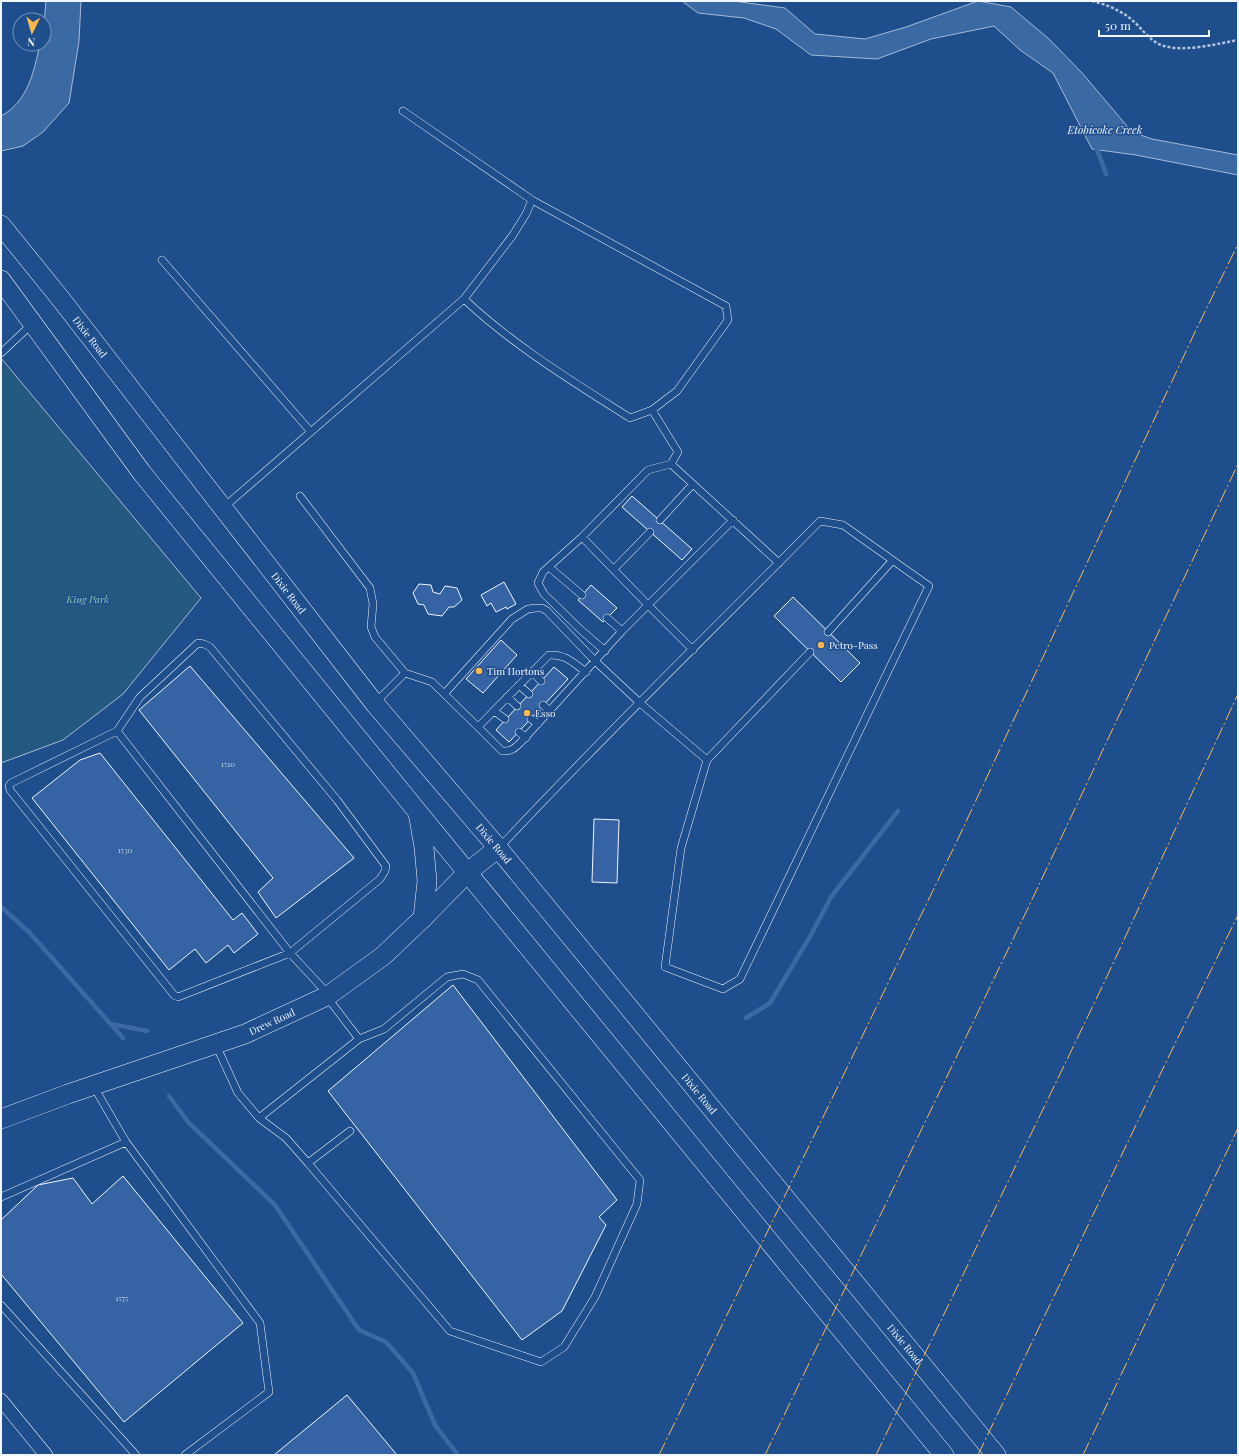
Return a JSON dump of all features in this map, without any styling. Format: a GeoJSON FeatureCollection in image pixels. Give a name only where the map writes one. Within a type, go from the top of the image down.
{"type":"FeatureCollection","features":[{"type":"Feature","properties":{"kind":"main road","name":"Dixie Road"},"geometry":{"type":"LineString","coordinates":[[1,224],[65,304],[375,704],[498,848],[996,1455]]}},
{"type":"Feature","properties":{"kind":"main road"},"geometry":{"type":"LineString","coordinates":[[1,280],[142,473],[944,1455]]}},
{"type":"Feature","properties":{"kind":"main road"},"geometry":{"type":"LineString","coordinates":[[418,811],[424,847],[427,881],[423,918]]}},
{"type":"Feature","properties":{"kind":"main road","name":"Drew Road"},"geometry":{"type":"LineString","coordinates":[[1,1119],[245,1034],[328,996],[383,956],[468,872],[498,848]]}},
{"type":"Feature","properties":{"kind":"street"},"geometry":{"type":"LineString","coordinates":[[1,1400],[46,1455]]}},
{"type":"Feature","properties":{"kind":"lane"},"geometry":{"type":"LineString","coordinates":[[403,111],[532,200],[726,306],[728,320],[677,391],[652,410],[630,418],[526,351],[484,318],[464,299]]}},
{"type":"Feature","properties":{"kind":"lane"},"geometry":{"type":"LineString","coordinates":[[223,508],[464,299],[513,235],[526,214],[532,200]]}},
{"type":"Feature","properties":{"kind":"lane"},"geometry":{"type":"LineString","coordinates":[[162,260],[311,432]]}},
{"type":"Feature","properties":{"kind":"lane"},"geometry":{"type":"LineString","coordinates":[[1,353],[33,323]]}},
{"type":"Feature","properties":{"kind":"lane"},"geometry":{"type":"LineString","coordinates":[[605,651],[544,594],[538,582],[543,572],[582,536],[648,470],[671,464],[678,452],[652,410]]}},
{"type":"Feature","properties":{"kind":"lane"},"geometry":{"type":"LineString","coordinates":[[671,464],[779,563]]}},
{"type":"Feature","properties":{"kind":"lane"},"geometry":{"type":"LineString","coordinates":[[660,520],[693,484]]}},
{"type":"Feature","properties":{"kind":"lane"},"geometry":{"type":"LineString","coordinates":[[300,496],[370,588],[373,604],[371,627],[375,637],[405,673],[432,682],[502,751],[507,752],[512,750],[526,738],[622,631],[733,520]]}},
{"type":"Feature","properties":{"kind":"lane"},"geometry":{"type":"LineString","coordinates":[[498,848],[820,521],[843,525],[929,586],[740,979],[723,989],[665,967],[681,848],[707,760],[810,652]]}},
{"type":"Feature","properties":{"kind":"lane"},"geometry":{"type":"LineString","coordinates":[[614,569],[650,532]]}},
{"type":"Feature","properties":{"kind":"lane"},"geometry":{"type":"LineString","coordinates":[[582,536],[693,650]]}},
{"type":"Feature","properties":{"kind":"lane"},"geometry":{"type":"LineString","coordinates":[[828,632],[892,561]]}},
{"type":"Feature","properties":{"kind":"lane"},"geometry":{"type":"LineString","coordinates":[[548,567],[582,595]]}},
{"type":"Feature","properties":{"kind":"lane"},"geometry":{"type":"LineString","coordinates":[[444,693],[512,619],[528,609],[542,608],[547,611],[595,661],[640,703],[707,760]]}},
{"type":"Feature","properties":{"kind":"lane"},"geometry":{"type":"LineString","coordinates":[[607,618],[622,631]]}},
{"type":"Feature","properties":{"kind":"lane"},"geometry":{"type":"LineString","coordinates":[[198,643],[210,647],[337,800],[386,866],[380,879],[290,953],[178,997],[174,995],[10,790],[9,786],[11,783],[117,731],[140,697],[198,643]]}},
{"type":"Feature","properties":{"kind":"lane"},"geometry":{"type":"LineString","coordinates":[[478,726],[549,655],[565,657],[586,672]]}},
{"type":"Feature","properties":{"kind":"lane"},"geometry":{"type":"LineString","coordinates":[[532,672],[541,680]]}},
{"type":"Feature","properties":{"kind":"lane"},"geometry":{"type":"LineString","coordinates":[[375,704],[405,673]]}},
{"type":"Feature","properties":{"kind":"lane"},"geometry":{"type":"LineString","coordinates":[[519,685],[529,694]]}},
{"type":"Feature","properties":{"kind":"lane"},"geometry":{"type":"LineString","coordinates":[[555,693],[561,699]]}},
{"type":"Feature","properties":{"kind":"lane"},"geometry":{"type":"LineString","coordinates":[[507,697],[517,706]]}},
{"type":"Feature","properties":{"kind":"lane"},"geometry":{"type":"LineString","coordinates":[[543,705],[550,711]]}},
{"type":"Feature","properties":{"kind":"lane"},"geometry":{"type":"LineString","coordinates":[[494,711],[505,719]]}},
{"type":"Feature","properties":{"kind":"lane"},"geometry":{"type":"LineString","coordinates":[[531,718],[538,724]]}},
{"type":"Feature","properties":{"kind":"lane"},"geometry":{"type":"LineString","coordinates":[[117,731],[290,953],[328,996],[359,1039]]}},
{"type":"Feature","properties":{"kind":"lane"},"geometry":{"type":"LineString","coordinates":[[519,732],[526,738]]}},
{"type":"Feature","properties":{"kind":"lane"},"geometry":{"type":"LineString","coordinates":[[215,1044],[238,1093],[259,1118],[286,1138],[450,1331],[541,1362],[564,1347],[595,1297],[637,1204],[640,1180],[478,980],[463,974],[447,977],[384,1028],[359,1039],[259,1118]]}},
{"type":"Feature","properties":{"kind":"lane"},"geometry":{"type":"LineString","coordinates":[[93,1086],[126,1142],[260,1323],[269,1392],[185,1455]]}},
{"type":"Feature","properties":{"kind":"lane"},"geometry":{"type":"LineString","coordinates":[[308,1163],[350,1131]]}},
{"type":"Feature","properties":{"kind":"lane"},"geometry":{"type":"LineString","coordinates":[[1,1197],[126,1142]]}},
{"type":"Feature","properties":{"kind":"lane"},"geometry":{"type":"LineString","coordinates":[[1,1306],[136,1455]]}},
{"type":"Feature","properties":{"kind":"path"},"geometry":{"type":"LineString","coordinates":[[1092,1],[1112,8],[1130,19],[1154,41],[1164,46],[1189,48],[1238,40]]}},
{"type":"Feature","properties":{"kind":"green space","name":"King Park"},"geometry":{"type":"Polygon","coordinates":[[[1,358],[201,598],[123,694],[63,740],[1,763],[1,358]]]}},
{"type":"Feature","properties":{"kind":"water"},"geometry":{"type":"Polygon","coordinates":[[[46,1],[81,1],[79,41],[69,103],[43,132],[23,146],[1,151],[1,116],[18,103],[24,94],[32,75],[38,52],[52,52],[52,12],[45,12],[46,1]]]}},
{"type":"Feature","properties":{"kind":"water","name":"Etobicoke Creek"},"geometry":{"type":"Polygon","coordinates":[[[682,1],[733,1],[785,8],[815,34],[865,39],[906,27],[978,1],[1011,7],[1049,39],[1083,74],[1132,132],[1152,139],[1238,155],[1238,175],[1136,155],[1092,149],[1053,73],[1020,50],[994,26],[931,39],[877,59],[811,55],[776,29],[744,18],[698,13],[682,1]]]}},
{"type":"Feature","properties":{"kind":"building"},"geometry":{"type":"Polygon","coordinates":[[[632,496],[692,549],[682,560],[622,507],[632,496]]]}},
{"type":"Feature","properties":{"kind":"building"},"geometry":{"type":"Polygon","coordinates":[[[504,582],[516,604],[507,609],[506,607],[496,612],[491,603],[487,606],[481,595],[504,582]]]}},
{"type":"Feature","properties":{"kind":"building"},"geometry":{"type":"Polygon","coordinates":[[[419,584],[431,585],[433,592],[440,594],[445,586],[457,588],[462,600],[454,607],[449,607],[442,616],[428,614],[424,605],[418,604],[413,593],[419,584]]]}},
{"type":"Feature","properties":{"kind":"building"},"geometry":{"type":"Polygon","coordinates":[[[591,585],[617,608],[603,622],[578,600],[591,585]]]}},
{"type":"Feature","properties":{"kind":"building"},"geometry":{"type":"Polygon","coordinates":[[[793,597],[860,663],[841,682],[774,616],[793,597]]]}},
{"type":"Feature","properties":{"kind":"building"},"geometry":{"type":"Polygon","coordinates":[[[501,640],[517,655],[483,693],[466,679],[501,640]]]}},
{"type":"Feature","properties":{"kind":"building"},"geometry":{"type":"Polygon","coordinates":[[[190,666],[354,858],[276,918],[258,892],[273,878],[139,710],[190,666]]]}},
{"type":"Feature","properties":{"kind":"building"},"geometry":{"type":"Polygon","coordinates":[[[554,667],[568,679],[509,742],[496,730],[554,667]]]}},
{"type":"Feature","properties":{"kind":"building"},"geometry":{"type":"Polygon","coordinates":[[[100,753],[233,920],[242,913],[258,934],[234,953],[228,945],[206,963],[195,949],[169,970],[32,798],[80,760],[100,753]]]}},
{"type":"Feature","properties":{"kind":"building"},"geometry":{"type":"Polygon","coordinates":[[[594,819],[619,820],[617,883],[592,882],[594,819]]]}},
{"type":"Feature","properties":{"kind":"building"},"geometry":{"type":"Polygon","coordinates":[[[453,985],[617,1200],[599,1217],[606,1225],[562,1311],[522,1340],[328,1091],[453,985]]]}},
{"type":"Feature","properties":{"kind":"building"},"geometry":{"type":"Polygon","coordinates":[[[123,1176],[243,1323],[124,1422],[1,1274],[1,1220],[38,1185],[73,1178],[92,1204],[123,1176]]]}},
{"type":"Feature","properties":{"kind":"building"},"geometry":{"type":"Polygon","coordinates":[[[347,1395],[397,1455],[274,1455],[347,1395]]]}},
{"type":"Feature","properties":{"kind":"waterway"},"geometry":{"type":"LineString","coordinates":[[1095,144],[1106,174]]}},
{"type":"Feature","properties":{"kind":"waterway"},"geometry":{"type":"LineString","coordinates":[[746,1018],[770,1003],[811,935],[831,897],[898,811]]}},
{"type":"Feature","properties":{"kind":"waterway"},"geometry":{"type":"LineString","coordinates":[[1,907],[29,932],[123,1038]]}},
{"type":"Feature","properties":{"kind":"waterway"},"geometry":{"type":"LineString","coordinates":[[111,1024],[147,1031]]}},
{"type":"Feature","properties":{"kind":"waterway"},"geometry":{"type":"LineString","coordinates":[[169,1096],[188,1122],[275,1205],[359,1330],[386,1342],[413,1373],[435,1425],[458,1455]]}},
{"type":"Feature","properties":{"kind":"power"},"geometry":{"type":"LineString","coordinates":[[659,1455],[957,841],[1195,332],[1238,244]]}},
{"type":"Feature","properties":{"kind":"power"},"geometry":{"type":"LineString","coordinates":[[765,1455],[1028,908],[1238,464]]}},
{"type":"Feature","properties":{"kind":"power"},"geometry":{"type":"LineString","coordinates":[[876,1455],[1103,985],[1238,694]]}},
{"type":"Feature","properties":{"kind":"power"},"geometry":{"type":"LineString","coordinates":[[978,1455],[1238,915]]}},
{"type":"Feature","properties":{"kind":"power"},"geometry":{"type":"LineString","coordinates":[[1083,1455],[1238,1128]]}},
{"type":"Feature","properties":{"kind":"place","name":"Petro-Pass"},"geometry":{"type":"Point","coordinates":[821,645]}},
{"type":"Feature","properties":{"kind":"place","name":"Tim Hortons"},"geometry":{"type":"Point","coordinates":[479,671]}},
{"type":"Feature","properties":{"kind":"place","name":"Esso"},"geometry":{"type":"Point","coordinates":[527,713]}}]}
